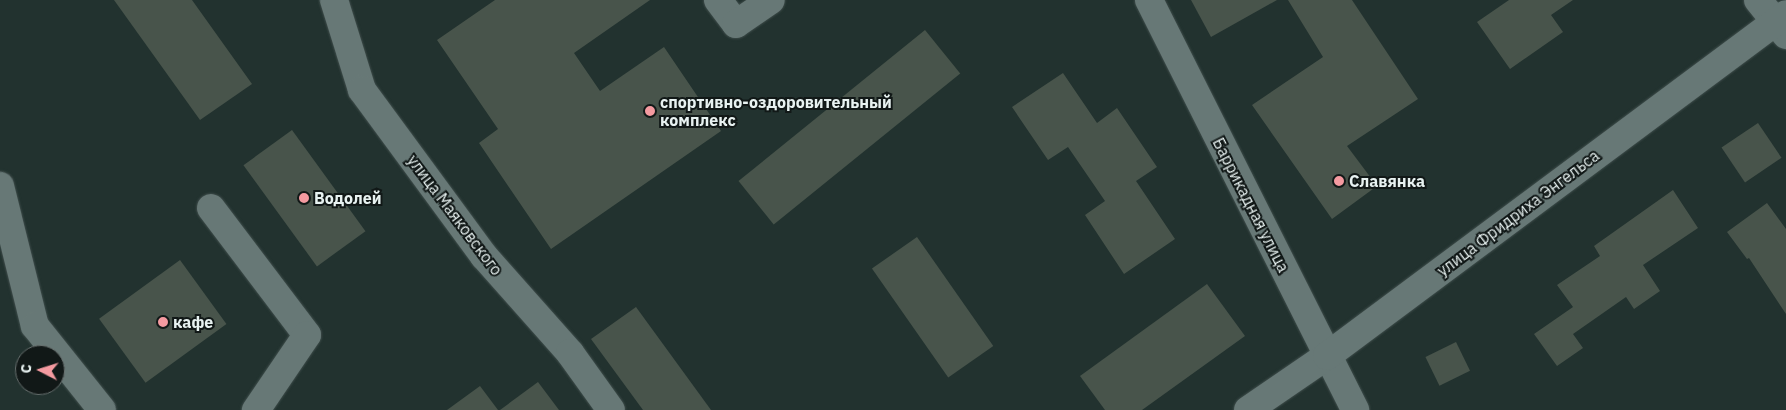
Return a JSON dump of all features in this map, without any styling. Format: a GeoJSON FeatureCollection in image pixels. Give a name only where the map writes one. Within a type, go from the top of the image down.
{"type":"FeatureCollection","features":[{"type":"Feature","properties":{"kind":"street","name":"улица Маяковского"},"geometry":{"type":"LineString","coordinates":[[334,0],[362,90],[484,256],[570,353],[611,410]]}},
{"type":"Feature","properties":{"kind":"street"},"geometry":{"type":"LineString","coordinates":[[718,0],[736,24],[771,0]]}},
{"type":"Feature","properties":{"kind":"street","name":"Баррикадная улица"},"geometry":{"type":"LineString","coordinates":[[1149,0],[1355,410]]}},
{"type":"Feature","properties":{"kind":"street"},"geometry":{"type":"LineString","coordinates":[[1758,0],[1783,23]]}},
{"type":"Feature","properties":{"kind":"street","name":"улица Фридриха Энгельса"},"geometry":{"type":"LineString","coordinates":[[1248,410],[1327,356],[1783,23]]}},
{"type":"Feature","properties":{"kind":"street"},"geometry":{"type":"LineString","coordinates":[[0,186],[35,326],[102,410]]}},
{"type":"Feature","properties":{"kind":"street"},"geometry":{"type":"LineString","coordinates":[[211,208],[306,336],[256,410]]}},
{"type":"Feature","properties":{"kind":"building"},"geometry":{"type":"Polygon","coordinates":[[[114,0],[192,0],[252,84],[200,120],[114,0]]]}},
{"type":"Feature","properties":{"kind":"building","name":"спортивно-оздоровительный комплекс"},"geometry":{"type":"Polygon","coordinates":[[[495,0],[650,0],[574,53],[600,91],[664,47],[721,131],[551,249],[479,143],[498,129],[437,40],[495,0]]]}},
{"type":"Feature","properties":{"kind":"building"},"geometry":{"type":"Polygon","coordinates":[[[1191,0],[1277,0],[1211,37],[1191,0]]]}},
{"type":"Feature","properties":{"kind":"building"},"geometry":{"type":"Polygon","coordinates":[[[1288,0],[1352,0],[1418,99],[1347,146],[1377,186],[1332,219],[1252,105],[1323,57],[1288,0]]]}},
{"type":"Feature","properties":{"kind":"building"},"geometry":{"type":"Polygon","coordinates":[[[1509,0],[1573,0],[1551,15],[1563,32],[1510,69],[1477,22],[1509,0]]]}},
{"type":"Feature","properties":{"kind":"building"},"geometry":{"type":"Polygon","coordinates":[[[925,30],[960,74],[774,225],[738,181],[925,30]]]}},
{"type":"Feature","properties":{"kind":"building"},"geometry":{"type":"Polygon","coordinates":[[[1063,73],[1097,123],[1117,108],[1157,167],[1136,181],[1175,239],[1124,274],[1085,215],[1105,201],[1068,147],[1048,160],[1012,107],[1063,73]]]}},
{"type":"Feature","properties":{"kind":"building"},"geometry":{"type":"Polygon","coordinates":[[[1758,123],[1781,158],[1745,182],[1722,148],[1758,123]]]}},
{"type":"Feature","properties":{"kind":"building","name":"Водолей"},"geometry":{"type":"Polygon","coordinates":[[[292,130],[365,231],[317,266],[243,165],[292,130]]]}},
{"type":"Feature","properties":{"kind":"building"},"geometry":{"type":"Polygon","coordinates":[[[1673,190],[1698,228],[1643,265],[1660,291],[1634,309],[1626,297],[1573,334],[1583,348],[1557,366],[1534,334],[1573,307],[1557,285],[1600,256],[1594,246],[1673,190]]]}},
{"type":"Feature","properties":{"kind":"building"},"geometry":{"type":"Polygon","coordinates":[[[1767,203],[1786,229],[1786,314],[1749,258],[1747,259],[1727,232],[1767,203]]]}},
{"type":"Feature","properties":{"kind":"building"},"geometry":{"type":"Polygon","coordinates":[[[917,237],[993,346],[948,377],[872,269],[917,237]]]}},
{"type":"Feature","properties":{"kind":"building","name":"кафе"},"geometry":{"type":"Polygon","coordinates":[[[180,260],[226,324],[146,383],[99,319],[180,260]]]}},
{"type":"Feature","properties":{"kind":"building"},"geometry":{"type":"Polygon","coordinates":[[[1207,284],[1245,336],[1142,410],[1105,410],[1080,376],[1207,284]]]}},
{"type":"Feature","properties":{"kind":"building"},"geometry":{"type":"Polygon","coordinates":[[[636,307],[711,410],[643,410],[591,339],[636,307]]]}},
{"type":"Feature","properties":{"kind":"building"},"geometry":{"type":"Polygon","coordinates":[[[1456,342],[1470,371],[1439,386],[1425,357],[1456,342]]]}},
{"type":"Feature","properties":{"kind":"building"},"geometry":{"type":"Polygon","coordinates":[[[538,382],[559,410],[500,410],[538,382]]]}},
{"type":"Feature","properties":{"kind":"building"},"geometry":{"type":"Polygon","coordinates":[[[480,386],[498,410],[447,410],[480,386]]]}},
{"type":"Feature","properties":{"kind":"place","name":"спортивно-оздоровительный комплекс"},"geometry":{"type":"Point","coordinates":[650,111]}},
{"type":"Feature","properties":{"kind":"place","name":"Славянка"},"geometry":{"type":"Point","coordinates":[1339,181]}},
{"type":"Feature","properties":{"kind":"place","name":"Водолей"},"geometry":{"type":"Point","coordinates":[304,198]}},
{"type":"Feature","properties":{"kind":"place","name":"кафе"},"geometry":{"type":"Point","coordinates":[163,322]}}]}
